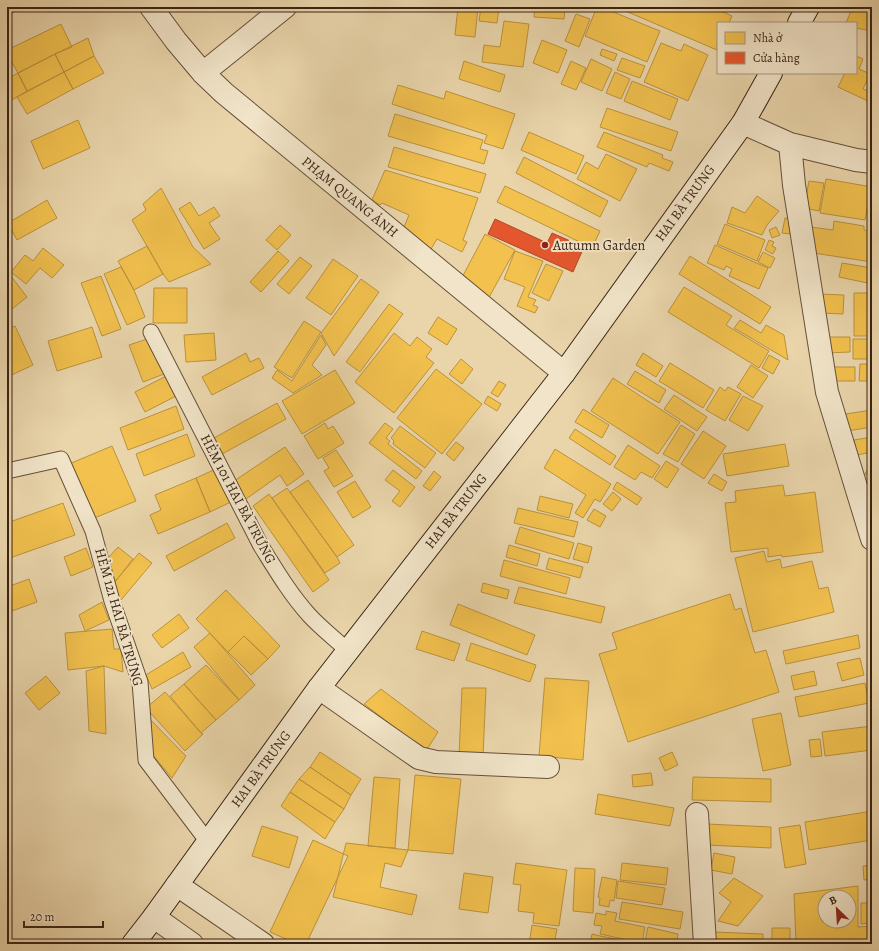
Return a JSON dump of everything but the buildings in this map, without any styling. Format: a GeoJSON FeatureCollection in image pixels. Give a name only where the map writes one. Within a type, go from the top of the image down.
{"type":"FeatureCollection","features":[{"type":"Feature","properties":{"kind":"street","name":"PHẠM QUANG ẢNH"},"geometry":{"type":"LineString","coordinates":[[151,7],[176,42],[203,73],[224,93],[564,372]]}},
{"type":"Feature","properties":{"kind":"street"},"geometry":{"type":"LineString","coordinates":[[203,73],[284,7]]}},
{"type":"Feature","properties":{"kind":"street"},"geometry":{"type":"LineString","coordinates":[[800,22],[808,7]]}},
{"type":"Feature","properties":{"kind":"street","name":"HAI BÀ TRƯNG"},"geometry":{"type":"LineString","coordinates":[[133,944],[320,688],[564,372],[743,123],[770,74]]}},
{"type":"Feature","properties":{"kind":"street"},"geometry":{"type":"LineString","coordinates":[[743,123],[790,144],[856,160],[872,162]]}},
{"type":"Feature","properties":{"kind":"street"},"geometry":{"type":"LineString","coordinates":[[790,144],[794,185],[828,392],[872,539]]}},
{"type":"Feature","properties":{"kind":"street"},"geometry":{"type":"LineString","coordinates":[[320,688],[420,758],[436,762],[548,767]]}},
{"type":"Feature","properties":{"kind":"street"},"geometry":{"type":"LineString","coordinates":[[697,814],[706,944]]}},
{"type":"Feature","properties":{"kind":"street"},"geometry":{"type":"LineString","coordinates":[[177,884],[263,944]]}},
{"type":"Feature","properties":{"kind":"street"},"geometry":{"type":"LineString","coordinates":[[154,917],[192,944]]}},
{"type":"Feature","properties":{"kind":"lane","name":"HẺM 101 HAI BÀ TRƯNG"},"geometry":{"type":"LineString","coordinates":[[151,332],[271,563],[292,595],[310,615],[348,651]]}},
{"type":"Feature","properties":{"kind":"lane","name":"HẺM 121 HAI BÀ TRƯNG"},"geometry":{"type":"LineString","coordinates":[[7,471],[61,459],[93,531],[112,601],[140,682],[146,760],[208,842]]}},
{"type":"Feature","properties":{"kind":"place","name":"Autumn Garden"},"geometry":{"type":"Point","coordinates":[545,245]}}]}
